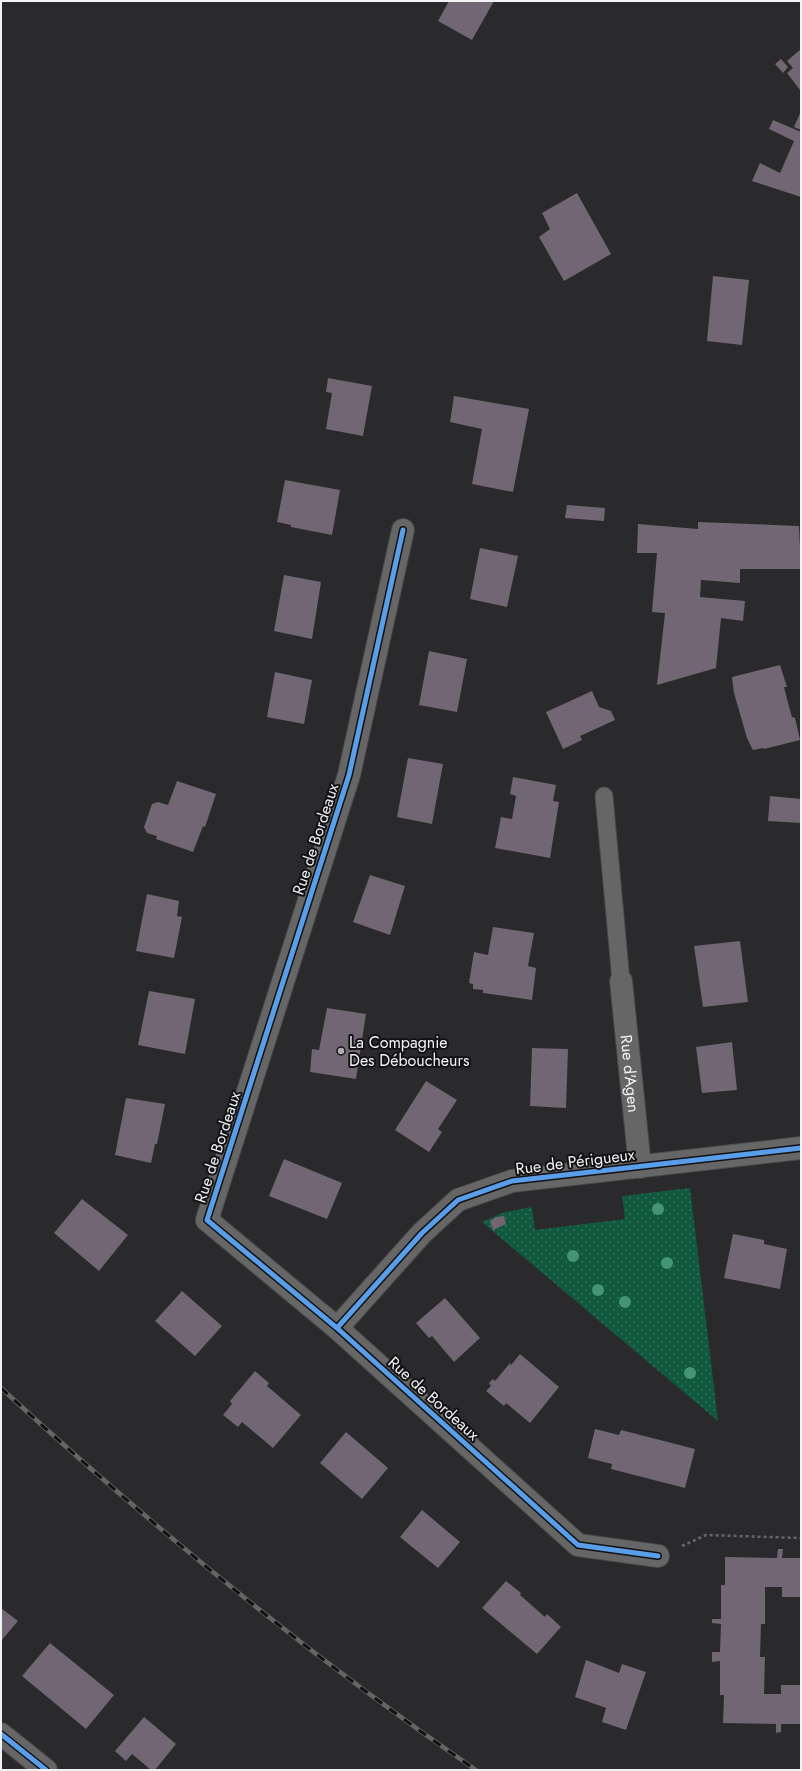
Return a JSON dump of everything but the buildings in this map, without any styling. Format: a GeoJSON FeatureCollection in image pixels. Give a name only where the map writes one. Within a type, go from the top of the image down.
{"type":"FeatureCollection","features":[{"type":"Feature","properties":{"kind":"street","name":"Rue de Bordeaux"},"geometry":{"type":"LineString","coordinates":[[403,530],[349,775],[207,1220],[337,1328],[578,1545],[658,1556]]}},
{"type":"Feature","properties":{"kind":"street","name":"Rue d'Agen"},"geometry":{"type":"LineString","coordinates":[[622,981],[640,1167]]}},
{"type":"Feature","properties":{"kind":"street","name":"Rue de Périgueux"},"geometry":{"type":"LineString","coordinates":[[337,1328],[422,1233],[458,1200],[512,1181],[801,1148]]}},
{"type":"Feature","properties":{"kind":"street"},"geometry":{"type":"LineString","coordinates":[[1,1734],[46,1770]]}},
{"type":"Feature","properties":{"kind":"lane"},"geometry":{"type":"LineString","coordinates":[[604,796],[622,981]]}},
{"type":"Feature","properties":{"kind":"path"},"geometry":{"type":"LineString","coordinates":[[658,1556],[706,1535],[801,1538]]}},
{"type":"Feature","properties":{"kind":"green space"},"geometry":{"type":"Polygon","coordinates":[[[690,1188],[718,1421],[482,1222],[505,1212],[532,1207],[535,1230],[625,1219],[622,1196],[690,1188]]]}},
{"type":"Feature","properties":{"kind":"railway"},"geometry":{"type":"LineString","coordinates":[[1,1388],[114,1489],[231,1587],[352,1681],[476,1770]]}},
{"type":"Feature","properties":{"kind":"cycle path"},"geometry":{"type":"LineString","coordinates":[[403,530],[349,775],[207,1220],[337,1328],[578,1545],[658,1556]]}},
{"type":"Feature","properties":{"kind":"cycle path"},"geometry":{"type":"LineString","coordinates":[[337,1328],[422,1233],[458,1200],[512,1181],[801,1148]]}},
{"type":"Feature","properties":{"kind":"cycle path"},"geometry":{"type":"LineString","coordinates":[[1,1734],[46,1770]]}},
{"type":"Feature","properties":{"kind":"place","name":"La Compagnie Des Déboucheurs"},"geometry":{"type":"Point","coordinates":[341,1051]}}]}
